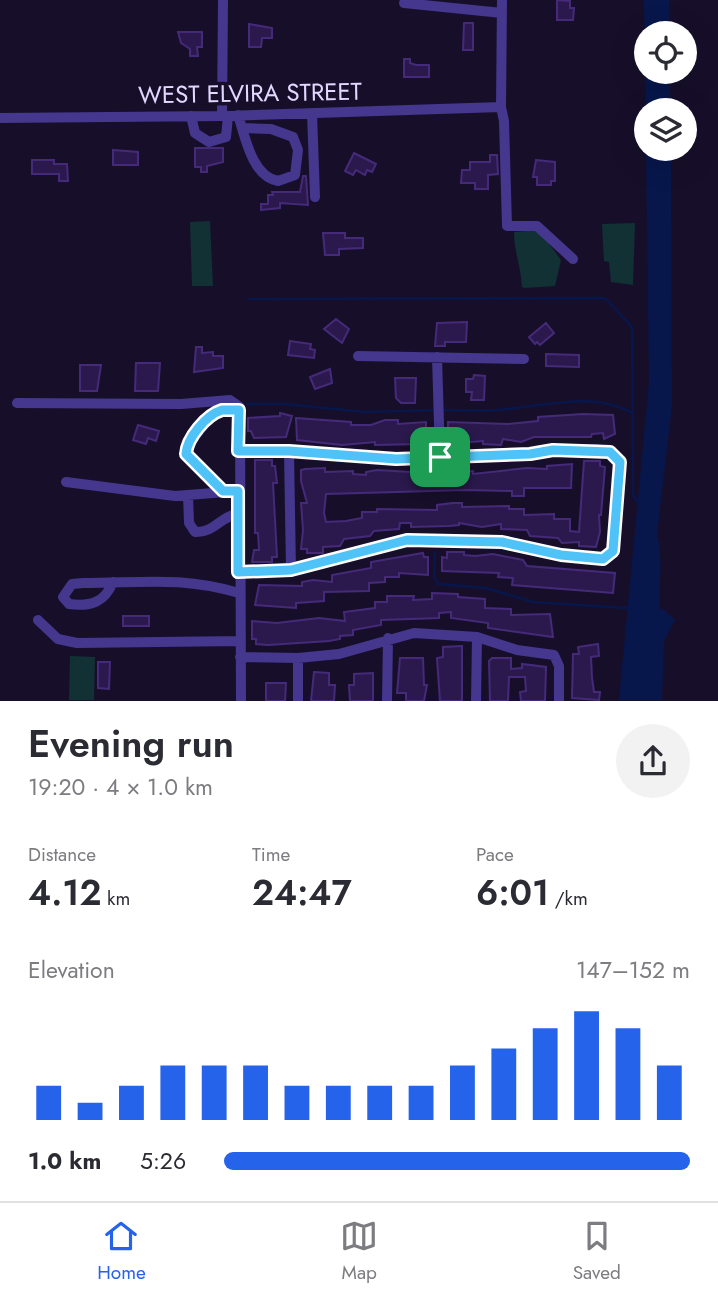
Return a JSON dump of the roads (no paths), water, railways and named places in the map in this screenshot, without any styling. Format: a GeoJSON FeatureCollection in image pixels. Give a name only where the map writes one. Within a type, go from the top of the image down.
{"type":"FeatureCollection","features":[{"type":"Feature","properties":{"kind":"street"},"geometry":{"type":"LineString","coordinates":[[191,116],[195,133],[209,142],[226,137],[229,116],[223,0]]}},
{"type":"Feature","properties":{"kind":"street"},"geometry":{"type":"LineString","coordinates":[[502,0],[501,107],[505,128],[507,226],[537,226],[545,230],[573,259]]}},
{"type":"Feature","properties":{"kind":"street"},"geometry":{"type":"LineString","coordinates":[[404,3],[502,13]]}},
{"type":"Feature","properties":{"kind":"street","name":"WEST ELVIRA STREET"},"geometry":{"type":"LineString","coordinates":[[0,118],[229,116],[501,107]]}},
{"type":"Feature","properties":{"kind":"street"},"geometry":{"type":"LineString","coordinates":[[312,113],[315,197]]}},
{"type":"Feature","properties":{"kind":"street"},"geometry":{"type":"LineString","coordinates":[[229,116],[243,128],[248,147],[268,178],[285,180],[295,174],[298,150],[293,138],[271,129],[243,128]]}},
{"type":"Feature","properties":{"kind":"street"},"geometry":{"type":"LineString","coordinates":[[358,356],[524,359]]}},
{"type":"Feature","properties":{"kind":"street"},"geometry":{"type":"LineString","coordinates":[[438,357],[440,457]]}},
{"type":"Feature","properties":{"kind":"street"},"geometry":{"type":"LineString","coordinates":[[17,403],[181,404],[230,400],[239,408],[240,701]]}},
{"type":"Feature","properties":{"kind":"street"},"geometry":{"type":"LineString","coordinates":[[223,491],[190,459],[186,448],[213,413],[239,408]]}},
{"type":"Feature","properties":{"kind":"street"},"geometry":{"type":"LineString","coordinates":[[238,451],[289,451],[345,457],[440,457],[597,449],[610,452],[620,462],[613,551],[603,559],[561,555],[502,542],[407,540],[291,570],[238,572]]}},
{"type":"Feature","properties":{"kind":"street"},"geometry":{"type":"LineString","coordinates":[[289,451],[291,570]]}},
{"type":"Feature","properties":{"kind":"street"},"geometry":{"type":"LineString","coordinates":[[66,482],[148,494],[188,495],[238,491]]}},
{"type":"Feature","properties":{"kind":"street"},"geometry":{"type":"LineString","coordinates":[[188,495],[189,523],[195,532],[209,531],[226,515],[238,514]]}},
{"type":"Feature","properties":{"kind":"street"},"geometry":{"type":"LineString","coordinates":[[113,582],[200,582],[239,593]]}},
{"type":"Feature","properties":{"kind":"street"},"geometry":{"type":"LineString","coordinates":[[38,620],[58,639],[77,643],[240,641]]}},
{"type":"Feature","properties":{"kind":"street"},"geometry":{"type":"LineString","coordinates":[[240,657],[298,658],[340,654],[388,638],[414,633],[477,637],[517,649],[554,654],[559,666],[559,701]]}},
{"type":"Feature","properties":{"kind":"street"},"geometry":{"type":"LineString","coordinates":[[476,701],[477,637]]}},
{"type":"Feature","properties":{"kind":"street"},"geometry":{"type":"LineString","coordinates":[[387,701],[388,638]]}},
{"type":"Feature","properties":{"kind":"street"},"geometry":{"type":"LineString","coordinates":[[298,658],[298,701]]}},
{"type":"Feature","properties":{"kind":"waterway"},"geometry":{"type":"LineString","coordinates":[[249,299],[605,298],[632,327],[633,495],[639,504]]}},
{"type":"Feature","properties":{"kind":"waterway"},"geometry":{"type":"LineString","coordinates":[[442,410],[497,410],[583,401],[617,406],[632,413]]}},
{"type":"Feature","properties":{"kind":"waterway"},"geometry":{"type":"LineString","coordinates":[[247,404],[284,404],[365,412],[436,410]]}},
{"type":"Feature","properties":{"kind":"waterway"},"geometry":{"type":"LineString","coordinates":[[435,552],[434,577],[438,584],[486,588],[533,602],[627,608]]}}]}
